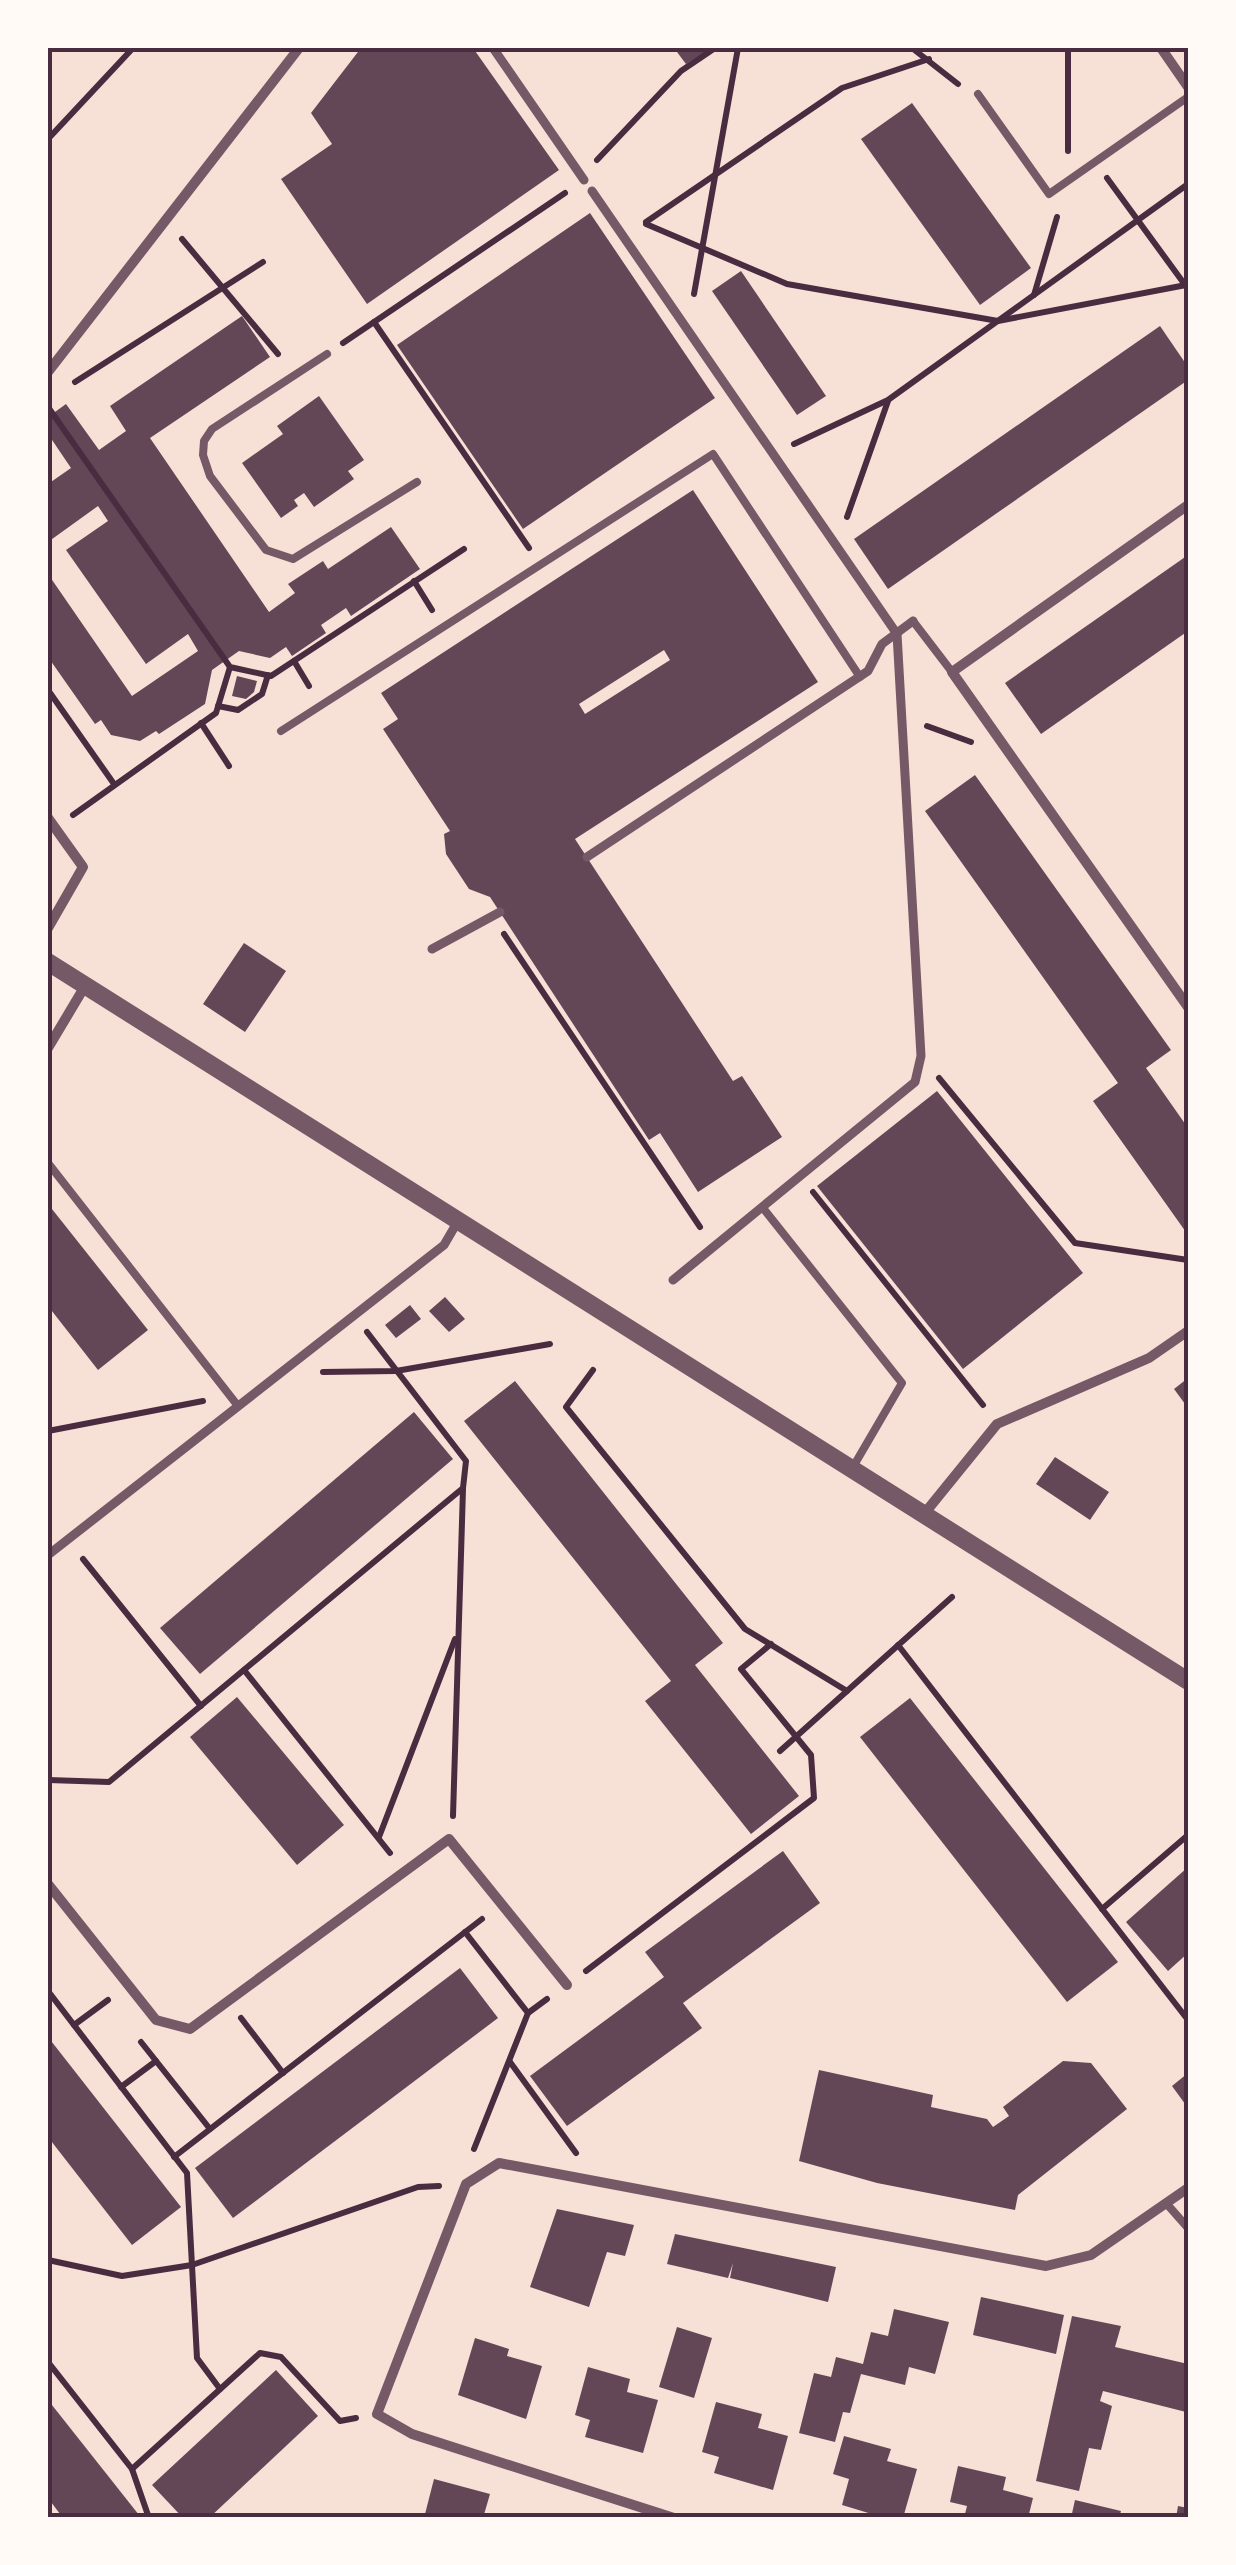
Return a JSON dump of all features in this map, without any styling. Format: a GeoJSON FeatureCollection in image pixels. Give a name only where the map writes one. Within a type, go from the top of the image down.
{"type":"FeatureCollection","features":[{"type":"Feature","properties":{"kind":"street"},"geometry":{"type":"LineString","coordinates":[[48,372],[299,48]]}},
{"type":"Feature","properties":{"kind":"street"},"geometry":{"type":"LineString","coordinates":[[493,48],[584,180]]}},
{"type":"Feature","properties":{"kind":"street"},"geometry":{"type":"LineString","coordinates":[[1160,48],[1188,87]]}},
{"type":"Feature","properties":{"kind":"street"},"geometry":{"type":"LineString","coordinates":[[592,191],[898,634],[921,1056],[915,1082],[673,1280]]}},
{"type":"Feature","properties":{"kind":"street"},"geometry":{"type":"LineString","coordinates":[[1188,505],[952,672],[1188,1007]]}},
{"type":"Feature","properties":{"kind":"street"},"geometry":{"type":"LineString","coordinates":[[586,857],[868,671],[882,644],[913,621]]}},
{"type":"Feature","properties":{"kind":"street"},"geometry":{"type":"LineString","coordinates":[[48,818],[83,867],[48,928]]}},
{"type":"Feature","properties":{"kind":"street"},"geometry":{"type":"LineString","coordinates":[[432,950],[496,914]]}},
{"type":"Feature","properties":{"kind":"street"},"geometry":{"type":"LineString","coordinates":[[48,962],[1188,1681]]}},
{"type":"Feature","properties":{"kind":"street"},"geometry":{"type":"LineString","coordinates":[[48,1048],[86,986]]}},
{"type":"Feature","properties":{"kind":"street"},"geometry":{"type":"LineString","coordinates":[[48,1555],[444,1245],[458,1221]]}},
{"type":"Feature","properties":{"kind":"street"},"geometry":{"type":"LineString","coordinates":[[924,1514],[998,1424],[1150,1358],[1188,1331]]}},
{"type":"Feature","properties":{"kind":"street"},"geometry":{"type":"LineString","coordinates":[[48,1884],[156,2020],[190,2029],[448,1839],[567,1985]]}},
{"type":"Feature","properties":{"kind":"street"},"geometry":{"type":"LineString","coordinates":[[674,2518],[412,2434],[378,2414],[466,2184],[499,2163],[1046,2266],[1091,2255],[1188,2188]]}},
{"type":"Feature","properties":{"kind":"lane"},"geometry":{"type":"LineString","coordinates":[[978,94],[1050,194],[1188,97]]}},
{"type":"Feature","properties":{"kind":"lane"},"geometry":{"type":"LineString","coordinates":[[327,354],[212,428],[204,441],[210,476],[266,550],[293,559],[417,482]]}},
{"type":"Feature","properties":{"kind":"lane"},"geometry":{"type":"LineString","coordinates":[[281,731],[713,454],[860,676]]}},
{"type":"Feature","properties":{"kind":"lane"},"geometry":{"type":"LineString","coordinates":[[913,621],[952,672]]}},
{"type":"Feature","properties":{"kind":"lane"},"geometry":{"type":"LineString","coordinates":[[48,1164],[238,1406]]}},
{"type":"Feature","properties":{"kind":"lane"},"geometry":{"type":"LineString","coordinates":[[763,1208],[902,1384],[852,1469]]}},
{"type":"Feature","properties":{"kind":"lane"},"geometry":{"type":"LineString","coordinates":[[1166,2203],[1188,2228]]}},
{"type":"Feature","properties":{"kind":"path"},"geometry":{"type":"LineString","coordinates":[[48,139],[133,48]]}},
{"type":"Feature","properties":{"kind":"path"},"geometry":{"type":"LineString","coordinates":[[327,354],[584,180],[600,154],[681,72],[715,48]]}},
{"type":"Feature","properties":{"kind":"path"},"geometry":{"type":"LineString","coordinates":[[688,330],[738,48]]}},
{"type":"Feature","properties":{"kind":"path"},"geometry":{"type":"LineString","coordinates":[[912,48],[950,79],[978,94]]}},
{"type":"Feature","properties":{"kind":"path"},"geometry":{"type":"LineString","coordinates":[[624,237],[842,88],[929,59]]}},
{"type":"Feature","properties":{"kind":"path"},"geometry":{"type":"LineString","coordinates":[[645,223],[787,284],[998,321],[1187,287],[1068,124]]}},
{"type":"Feature","properties":{"kind":"path"},"geometry":{"type":"LineString","coordinates":[[774,453],[888,400],[1188,184]]}},
{"type":"Feature","properties":{"kind":"path"},"geometry":{"type":"LineString","coordinates":[[166,218],[276,356],[288,348]]}},
{"type":"Feature","properties":{"kind":"path"},"geometry":{"type":"LineString","coordinates":[[63,390],[263,262]]}},
{"type":"Feature","properties":{"kind":"path"},"geometry":{"type":"LineString","coordinates":[[374,322],[519,532]]}},
{"type":"Feature","properties":{"kind":"path"},"geometry":{"type":"LineString","coordinates":[[837,547],[888,400]]}},
{"type":"Feature","properties":{"kind":"path"},"geometry":{"type":"LineString","coordinates":[[48,408],[230,667],[268,676]]}},
{"type":"Feature","properties":{"kind":"path"},"geometry":{"type":"LineString","coordinates":[[218,706],[238,710],[262,694],[268,676],[464,549]]}},
{"type":"Feature","properties":{"kind":"path"},"geometry":{"type":"LineString","coordinates":[[294,661],[307,684]]}},
{"type":"Feature","properties":{"kind":"path"},"geometry":{"type":"LineString","coordinates":[[84,808],[216,713],[230,667]]}},
{"type":"Feature","properties":{"kind":"path"},"geometry":{"type":"LineString","coordinates":[[48,690],[114,784]]}},
{"type":"Feature","properties":{"kind":"path"},"geometry":{"type":"LineString","coordinates":[[902,716],[1012,758]]}},
{"type":"Feature","properties":{"kind":"path"},"geometry":{"type":"LineString","coordinates":[[201,723],[229,766]]}},
{"type":"Feature","properties":{"kind":"path"},"geometry":{"type":"LineString","coordinates":[[496,914],[714,1248]]}},
{"type":"Feature","properties":{"kind":"path"},"geometry":{"type":"LineString","coordinates":[[921,1056],[1075,1243],[1188,1260]]}},
{"type":"Feature","properties":{"kind":"path"},"geometry":{"type":"LineString","coordinates":[[800,1176],[998,1424]]}},
{"type":"Feature","properties":{"kind":"path"},"geometry":{"type":"LineString","coordinates":[[354,1316],[466,1461],[452,1830],[448,1839]]}},
{"type":"Feature","properties":{"kind":"path"},"geometry":{"type":"LineString","coordinates":[[282,1372],[396,1371],[550,1344]]}},
{"type":"Feature","properties":{"kind":"path"},"geometry":{"type":"LineString","coordinates":[[593,1370],[566,1407],[745,1629],[847,1691]]}},
{"type":"Feature","properties":{"kind":"path"},"geometry":{"type":"LineString","coordinates":[[48,1430],[230,1396]]}},
{"type":"Feature","properties":{"kind":"path"},"geometry":{"type":"LineString","coordinates":[[48,1780],[110,1782],[463,1488]]}},
{"type":"Feature","properties":{"kind":"path"},"geometry":{"type":"LineString","coordinates":[[68,1540],[201,1706]]}},
{"type":"Feature","properties":{"kind":"path"},"geometry":{"type":"LineString","coordinates":[[780,1750],[952,1597]]}},
{"type":"Feature","properties":{"kind":"path"},"geometry":{"type":"LineString","coordinates":[[378,1838],[459,1631]]}},
{"type":"Feature","properties":{"kind":"path"},"geometry":{"type":"LineString","coordinates":[[48,2260],[122,2276],[192,2264],[418,2188],[466,2184],[469,2160],[528,2013],[814,1798],[811,1755],[741,1670],[771,1644]]}},
{"type":"Feature","properties":{"kind":"path"},"geometry":{"type":"LineString","coordinates":[[898,1644],[1188,2020]]}},
{"type":"Feature","properties":{"kind":"path"},"geometry":{"type":"LineString","coordinates":[[244,1670],[405,1871]]}},
{"type":"Feature","properties":{"kind":"path"},"geometry":{"type":"LineString","coordinates":[[1102,1909],[1188,1836]]}},
{"type":"Feature","properties":{"kind":"path"},"geometry":{"type":"LineString","coordinates":[[174,2157],[501,1904]]}},
{"type":"Feature","properties":{"kind":"path"},"geometry":{"type":"LineString","coordinates":[[465,1932],[528,2013]]}},
{"type":"Feature","properties":{"kind":"path"},"geometry":{"type":"LineString","coordinates":[[48,1990],[187,2173],[197,2358],[220,2389]]}},
{"type":"Feature","properties":{"kind":"path"},"geometry":{"type":"LineString","coordinates":[[74,2026],[108,2000]]}},
{"type":"Feature","properties":{"kind":"path"},"geometry":{"type":"LineString","coordinates":[[228,2002],[283,2073]]}},
{"type":"Feature","properties":{"kind":"path"},"geometry":{"type":"LineString","coordinates":[[121,2087],[156,2061]]}},
{"type":"Feature","properties":{"kind":"path"},"geometry":{"type":"LineString","coordinates":[[509,2061],[598,2182]]}},
{"type":"Feature","properties":{"kind":"path"},"geometry":{"type":"LineString","coordinates":[[132,2468],[260,2352],[281,2357],[340,2421],[378,2414]]}},
{"type":"Feature","properties":{"kind":"path"},"geometry":{"type":"LineString","coordinates":[[48,2362],[132,2468],[149,2518]]}},
{"type":"Feature","properties":{"kind":"building"},"geometry":{"type":"Polygon","coordinates":[[[361,48],[473,48],[559,170],[367,304],[281,179],[332,144],[311,113],[361,48]]]}},
{"type":"Feature","properties":{"kind":"building"},"geometry":{"type":"Polygon","coordinates":[[[674,48],[711,48],[686,64],[674,48]]]}},
{"type":"Feature","properties":{"kind":"building"},"geometry":{"type":"Polygon","coordinates":[[[912,103],[1031,268],[980,305],[861,139],[912,103]]]}},
{"type":"Feature","properties":{"kind":"building"},"geometry":{"type":"Polygon","coordinates":[[[590,213],[715,398],[523,529],[397,345],[590,213]]]}},
{"type":"Feature","properties":{"kind":"building"},"geometry":{"type":"Polygon","coordinates":[[[741,271],[826,396],[797,415],[712,291],[741,271]]]}},
{"type":"Feature","properties":{"kind":"building"},"geometry":{"type":"Polygon","coordinates":[[[242,316],[270,357],[150,438],[269,612],[295,593],[288,584],[323,561],[328,569],[391,527],[420,569],[351,616],[346,608],[321,625],[326,633],[292,656],[286,647],[270,658],[239,651],[212,670],[205,704],[159,734],[156,731],[140,741],[111,735],[101,720],[95,724],[48,657],[48,574],[132,696],[198,651],[188,634],[146,664],[66,550],[108,521],[98,506],[48,542],[48,484],[71,468],[48,434],[48,417],[66,404],[99,450],[126,431],[110,406],[242,316]]]}},
{"type":"Feature","properties":{"kind":"building"},"geometry":{"type":"Polygon","coordinates":[[[1160,326],[1188,367],[1188,380],[888,589],[854,539],[1160,326]]]}},
{"type":"Feature","properties":{"kind":"building"},"geometry":{"type":"Polygon","coordinates":[[[319,396],[364,460],[348,471],[354,479],[314,507],[304,493],[294,500],[298,506],[281,518],[242,463],[283,434],[277,426],[319,396]]]}},
{"type":"Feature","properties":{"kind":"building"},"geometry":{"type":"Polygon","coordinates":[[[693,490],[818,682],[575,839],[733,1081],[742,1076],[782,1137],[698,1192],[660,1133],[649,1140],[490,897],[469,889],[446,854],[444,834],[450,831],[383,729],[398,719],[381,693],[693,490]],[[664,650],[579,704],[585,714],[670,660],[664,650]]]}},
{"type":"Feature","properties":{"kind":"building"},"geometry":{"type":"Polygon","coordinates":[[[1188,555],[1188,631],[1041,734],[1005,683],[1188,555]]]}},
{"type":"Feature","properties":{"kind":"building"},"geometry":{"type":"Polygon","coordinates":[[[237,676],[257,681],[254,692],[246,699],[232,696],[237,676]]]}},
{"type":"Feature","properties":{"kind":"building"},"geometry":{"type":"Polygon","coordinates":[[[975,775],[1171,1050],[1146,1068],[1188,1128],[1188,1235],[1093,1101],[1118,1083],[925,811],[975,775]]]}},
{"type":"Feature","properties":{"kind":"building"},"geometry":{"type":"Polygon","coordinates":[[[244,943],[286,971],[245,1032],[203,1004],[244,943]]]}},
{"type":"Feature","properties":{"kind":"building"},"geometry":{"type":"Polygon","coordinates":[[[937,1091],[1083,1273],[963,1369],[817,1186],[937,1091]]]}},
{"type":"Feature","properties":{"kind":"building"},"geometry":{"type":"Polygon","coordinates":[[[48,1204],[148,1330],[98,1370],[48,1306],[48,1204]]]}},
{"type":"Feature","properties":{"kind":"building"},"geometry":{"type":"Polygon","coordinates":[[[445,1297],[465,1319],[449,1332],[429,1311],[445,1297]]]}},
{"type":"Feature","properties":{"kind":"building"},"geometry":{"type":"Polygon","coordinates":[[[410,1305],[421,1319],[396,1338],[385,1325],[410,1305]]]}},
{"type":"Feature","properties":{"kind":"building"},"geometry":{"type":"Polygon","coordinates":[[[1188,1378],[1188,1408],[1174,1389],[1188,1378]]]}},
{"type":"Feature","properties":{"kind":"building"},"geometry":{"type":"Polygon","coordinates":[[[515,1381],[723,1643],[695,1665],[799,1796],[751,1834],[645,1701],[671,1681],[464,1421],[515,1381]]]}},
{"type":"Feature","properties":{"kind":"building"},"geometry":{"type":"Polygon","coordinates":[[[414,1412],[453,1459],[200,1674],[160,1628],[414,1412]]]}},
{"type":"Feature","properties":{"kind":"building"},"geometry":{"type":"Polygon","coordinates":[[[1055,1457],[1109,1492],[1090,1520],[1036,1484],[1055,1457]]]}},
{"type":"Feature","properties":{"kind":"building"},"geometry":{"type":"Polygon","coordinates":[[[237,1697],[344,1825],[297,1865],[190,1737],[237,1697]]]}},
{"type":"Feature","properties":{"kind":"building"},"geometry":{"type":"Polygon","coordinates":[[[910,1698],[1118,1962],[1067,2002],[860,1737],[910,1698]]]}},
{"type":"Feature","properties":{"kind":"building"},"geometry":{"type":"Polygon","coordinates":[[[783,1851],[820,1903],[683,2003],[702,2028],[567,2126],[530,2076],[664,1977],[645,1952],[783,1851]]]}},
{"type":"Feature","properties":{"kind":"building"},"geometry":{"type":"Polygon","coordinates":[[[1188,1867],[1188,1953],[1168,1971],[1126,1922],[1188,1867]]]}},
{"type":"Feature","properties":{"kind":"building"},"geometry":{"type":"Polygon","coordinates":[[[460,1968],[498,2018],[233,2218],[195,2168],[460,1968]]]}},
{"type":"Feature","properties":{"kind":"building"},"geometry":{"type":"Polygon","coordinates":[[[48,2037],[181,2207],[132,2245],[48,2137],[48,2037]]]}},
{"type":"Feature","properties":{"kind":"building"},"geometry":{"type":"Polygon","coordinates":[[[1063,2061],[1091,2063],[1127,2109],[1018,2195],[1015,2210],[877,2183],[799,2161],[819,2070],[933,2095],[931,2107],[987,2119],[993,2127],[1009,2116],[1003,2107],[1063,2061]]]}},
{"type":"Feature","properties":{"kind":"building"},"geometry":{"type":"Polygon","coordinates":[[[1188,2073],[1188,2108],[1172,2086],[1188,2073]]]}},
{"type":"Feature","properties":{"kind":"building"},"geometry":{"type":"Polygon","coordinates":[[[557,2209],[634,2225],[625,2256],[607,2252],[589,2307],[530,2287],[557,2209]]]}},
{"type":"Feature","properties":{"kind":"building"},"geometry":{"type":"Polygon","coordinates":[[[675,2234],[836,2267],[828,2302],[730,2278],[733,2263],[728,2278],[667,2264],[675,2234]]]}},
{"type":"Feature","properties":{"kind":"building"},"geometry":{"type":"Polygon","coordinates":[[[981,2297],[1064,2315],[1056,2354],[973,2335],[981,2297]]]}},
{"type":"Feature","properties":{"kind":"building"},"geometry":{"type":"Polygon","coordinates":[[[894,2309],[949,2322],[935,2374],[909,2367],[905,2385],[861,2374],[850,2413],[843,2412],[835,2442],[799,2433],[814,2373],[831,2377],[836,2357],[863,2364],[871,2332],[888,2336],[894,2309]]]}},
{"type":"Feature","properties":{"kind":"building"},"geometry":{"type":"Polygon","coordinates":[[[1072,2316],[1121,2326],[1115,2347],[1188,2364],[1186,2412],[1103,2391],[1100,2401],[1112,2406],[1101,2450],[1089,2448],[1079,2491],[1036,2481],[1072,2316]]]}},
{"type":"Feature","properties":{"kind":"building"},"geometry":{"type":"Polygon","coordinates":[[[677,2327],[712,2338],[694,2398],[659,2387],[677,2327]]]}},
{"type":"Feature","properties":{"kind":"building"},"geometry":{"type":"Polygon","coordinates":[[[475,2338],[509,2349],[507,2356],[542,2366],[526,2419],[458,2395],[475,2338]]]}},
{"type":"Feature","properties":{"kind":"building"},"geometry":{"type":"Polygon","coordinates":[[[588,2367],[630,2379],[627,2392],[658,2400],[643,2453],[585,2437],[590,2420],[575,2415],[588,2367]]]}},
{"type":"Feature","properties":{"kind":"building"},"geometry":{"type":"Polygon","coordinates":[[[276,2370],[318,2416],[209,2518],[183,2518],[152,2485],[276,2370]]]}},
{"type":"Feature","properties":{"kind":"building"},"geometry":{"type":"Polygon","coordinates":[[[48,2400],[139,2515],[136,2518],[63,2518],[48,2498],[48,2400]]]}},
{"type":"Feature","properties":{"kind":"building"},"geometry":{"type":"Polygon","coordinates":[[[716,2402],[762,2414],[758,2428],[788,2436],[773,2490],[714,2473],[719,2457],[702,2452],[716,2402]]]}},
{"type":"Feature","properties":{"kind":"building"},"geometry":{"type":"Polygon","coordinates":[[[844,2436],[891,2449],[887,2461],[917,2469],[903,2518],[885,2518],[842,2505],[849,2479],[833,2474],[844,2436]]]}},
{"type":"Feature","properties":{"kind":"building"},"geometry":{"type":"Polygon","coordinates":[[[958,2466],[1006,2477],[1003,2490],[1033,2498],[1028,2518],[964,2518],[967,2506],[950,2502],[958,2466]]]}},
{"type":"Feature","properties":{"kind":"building"},"geometry":{"type":"Polygon","coordinates":[[[434,2479],[490,2494],[483,2518],[424,2518],[434,2479]]]}},
{"type":"Feature","properties":{"kind":"building"},"geometry":{"type":"Polygon","coordinates":[[[1075,2500],[1121,2511],[1119,2518],[1071,2518],[1075,2500]]]}},
{"type":"Feature","properties":{"kind":"building"},"geometry":{"type":"Polygon","coordinates":[[[1178,2506],[1188,2508],[1188,2518],[1176,2518],[1178,2506]]]}}]}
